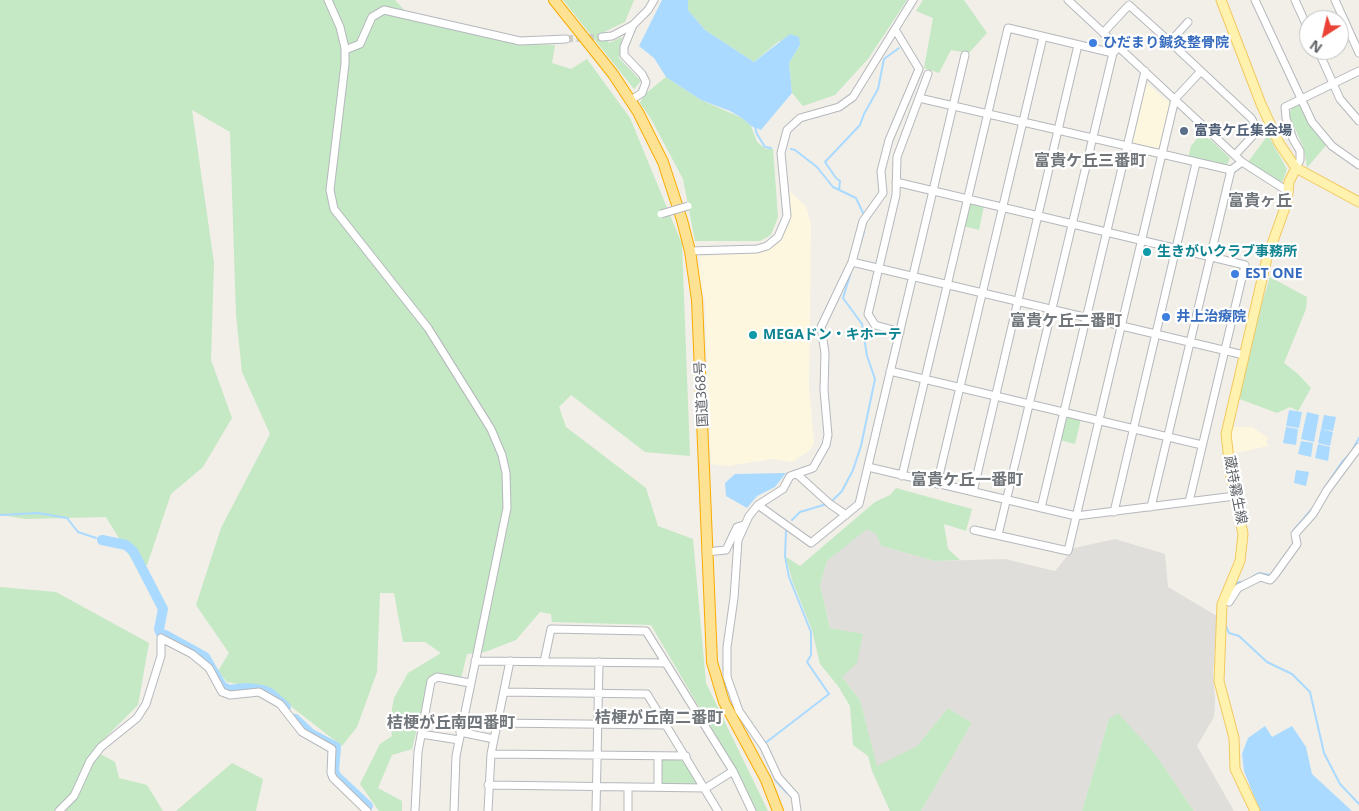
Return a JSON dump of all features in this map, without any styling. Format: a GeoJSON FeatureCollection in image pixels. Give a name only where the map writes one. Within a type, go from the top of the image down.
{"type":"FeatureCollection","features":[{"type":"Feature","properties":{"kind":"highway","name":"国道368号"},"geometry":{"type":"LineString","coordinates":[[554,0],[631,100],[654,142],[671,184],[690,251],[697,300],[703,413],[706,552],[711,647],[718,688],[730,716],[766,780],[778,811]]}},
{"type":"Feature","properties":{"kind":"main road"},"geometry":{"type":"LineString","coordinates":[[1221,0],[1265,112],[1279,143],[1296,168],[1359,202]]}},
{"type":"Feature","properties":{"kind":"main road","name":"蔵持霧生線"},"geometry":{"type":"LineString","coordinates":[[1255,811],[1235,769],[1234,738],[1219,681],[1222,604],[1242,552],[1243,527],[1235,496],[1226,434],[1267,258],[1287,202],[1291,177],[1296,168]]}},
{"type":"Feature","properties":{"kind":"street"},"geometry":{"type":"LineString","coordinates":[[328,0],[340,27],[345,50],[330,190],[334,209],[428,328],[491,429],[504,463],[507,482],[507,508],[458,740],[454,811]]}},
{"type":"Feature","properties":{"kind":"street"},"geometry":{"type":"LineString","coordinates":[[602,37],[612,36],[633,25],[648,10],[654,0]]}},
{"type":"Feature","properties":{"kind":"street"},"geometry":{"type":"LineString","coordinates":[[690,251],[758,249],[767,246],[778,237],[785,225],[787,216],[781,153],[787,130],[800,118],[839,107],[854,97],[896,31],[913,0]]}},
{"type":"Feature","properties":{"kind":"street"},"geometry":{"type":"LineString","coordinates":[[1068,0],[1242,162],[1289,192]]}},
{"type":"Feature","properties":{"kind":"street"},"geometry":{"type":"LineString","coordinates":[[1255,0],[1308,115],[1323,136],[1341,154],[1359,165]]}},
{"type":"Feature","properties":{"kind":"street"},"geometry":{"type":"LineString","coordinates":[[1335,0],[1359,53]]}},
{"type":"Feature","properties":{"kind":"street"},"geometry":{"type":"LineString","coordinates":[[1103,33],[1129,5],[1170,42],[1251,118],[1258,130],[1235,155]]}},
{"type":"Feature","properties":{"kind":"street"},"geometry":{"type":"LineString","coordinates":[[345,50],[360,44],[372,17],[384,10],[520,42],[566,39]]}},
{"type":"Feature","properties":{"kind":"street"},"geometry":{"type":"LineString","coordinates":[[1170,42],[1188,22]]}},
{"type":"Feature","properties":{"kind":"street"},"geometry":{"type":"LineString","coordinates":[[631,100],[642,93],[646,82],[642,74],[624,56],[624,47],[633,25]]}},
{"type":"Feature","properties":{"kind":"street"},"geometry":{"type":"LineString","coordinates":[[902,476],[1008,28],[1113,53]]}},
{"type":"Feature","properties":{"kind":"street"},"geometry":{"type":"LineString","coordinates":[[796,811],[795,796],[778,777],[762,745],[739,711],[726,672],[738,540],[744,525],[758,505],[784,489],[790,476],[813,468],[827,440],[824,390],[825,352],[820,330],[855,263],[865,218],[884,194],[882,171],[886,148],[919,69],[896,31]]}},
{"type":"Feature","properties":{"kind":"street"},"geometry":{"type":"LineString","coordinates":[[937,484],[1043,37]]}},
{"type":"Feature","properties":{"kind":"street"},"geometry":{"type":"LineString","coordinates":[[972,492],[1078,45]]}},
{"type":"Feature","properties":{"kind":"street"},"geometry":{"type":"LineString","coordinates":[[998,536],[1113,53],[1119,47]]}},
{"type":"Feature","properties":{"kind":"street"},"geometry":{"type":"LineString","coordinates":[[758,505],[811,543],[859,504],[965,55]]}},
{"type":"Feature","properties":{"kind":"street"},"geometry":{"type":"LineString","coordinates":[[1323,60],[1344,105],[1359,121]]}},
{"type":"Feature","properties":{"kind":"street"},"geometry":{"type":"LineString","coordinates":[[1041,508],[1144,71]]}},
{"type":"Feature","properties":{"kind":"street"},"geometry":{"type":"LineString","coordinates":[[974,530],[1068,551],[1175,99],[1201,71]]}},
{"type":"Feature","properties":{"kind":"street"},"geometry":{"type":"LineString","coordinates":[[1296,168],[1300,160],[1300,151],[1293,139],[1284,110],[1288,104],[1359,71]]}},
{"type":"Feature","properties":{"kind":"street"},"geometry":{"type":"LineString","coordinates":[[900,332],[874,326],[868,314],[896,195],[897,158],[928,74]]}},
{"type":"Feature","properties":{"kind":"street"},"geometry":{"type":"LineString","coordinates":[[919,98],[1231,170]]}},
{"type":"Feature","properties":{"kind":"street"},"geometry":{"type":"LineString","coordinates":[[1152,507],[1231,170],[1242,162]]}},
{"type":"Feature","properties":{"kind":"street"},"geometry":{"type":"LineString","coordinates":[[1114,512],[1196,163]]}},
{"type":"Feature","properties":{"kind":"street"},"geometry":{"type":"LineString","coordinates":[[896,182],[1245,265],[1189,502]]}},
{"type":"Feature","properties":{"kind":"street"},"geometry":{"type":"LineString","coordinates":[[661,214],[688,206]]}},
{"type":"Feature","properties":{"kind":"street"},"geometry":{"type":"LineString","coordinates":[[855,263],[1244,355]]}},
{"type":"Feature","properties":{"kind":"street"},"geometry":{"type":"LineString","coordinates":[[890,371],[1202,445]]}},
{"type":"Feature","properties":{"kind":"street"},"geometry":{"type":"LineString","coordinates":[[1229,602],[1238,588],[1260,577],[1270,580],[1274,576],[1297,544],[1296,534],[1313,514],[1326,490],[1359,447]]}},
{"type":"Feature","properties":{"kind":"street"},"geometry":{"type":"LineString","coordinates":[[868,467],[1076,516],[1235,496]]}},
{"type":"Feature","properties":{"kind":"street"},"geometry":{"type":"LineString","coordinates":[[798,474],[828,502],[846,515]]}},
{"type":"Feature","properties":{"kind":"street"},"geometry":{"type":"LineString","coordinates":[[706,552],[726,550],[737,527],[744,525]]}},
{"type":"Feature","properties":{"kind":"street"},"geometry":{"type":"LineString","coordinates":[[544,662],[551,629],[646,631],[732,771],[752,811]]}},
{"type":"Feature","properties":{"kind":"street"},"geometry":{"type":"LineString","coordinates":[[59,811],[74,796],[90,761],[101,747],[137,718],[146,704],[161,656],[161,638],[192,654],[209,668],[217,686],[226,694],[259,692],[280,704],[302,732],[332,749],[331,769],[333,778],[367,811]]}},
{"type":"Feature","properties":{"kind":"street"},"geometry":{"type":"LineString","coordinates":[[475,661],[666,663]]}},
{"type":"Feature","properties":{"kind":"street"},"geometry":{"type":"LineString","coordinates":[[488,811],[491,754],[510,661]]}},
{"type":"Feature","properties":{"kind":"street"},"geometry":{"type":"LineString","coordinates":[[596,811],[599,662]]}},
{"type":"Feature","properties":{"kind":"street"},"geometry":{"type":"LineString","coordinates":[[415,811],[421,734],[432,681],[437,677],[470,684]]}},
{"type":"Feature","properties":{"kind":"street"},"geometry":{"type":"LineString","coordinates":[[504,692],[647,694],[706,788],[718,811]]}},
{"type":"Feature","properties":{"kind":"street"},"geometry":{"type":"LineString","coordinates":[[497,723],[667,725]]}},
{"type":"Feature","properties":{"kind":"street"},"geometry":{"type":"LineString","coordinates":[[460,732],[494,738]]}},
{"type":"Feature","properties":{"kind":"street"},"geometry":{"type":"LineString","coordinates":[[421,734],[458,740]]}},
{"type":"Feature","properties":{"kind":"street"},"geometry":{"type":"LineString","coordinates":[[491,754],[686,756]]}},
{"type":"Feature","properties":{"kind":"street"},"geometry":{"type":"LineString","coordinates":[[658,756],[658,788]]}},
{"type":"Feature","properties":{"kind":"street"},"geometry":{"type":"LineString","coordinates":[[488,785],[706,788],[732,771]]}},
{"type":"Feature","properties":{"kind":"street"},"geometry":{"type":"LineString","coordinates":[[628,787],[628,811]]}},
{"type":"Feature","properties":{"kind":"shaded area"},"geometry":{"type":"Polygon","coordinates":[[[1144,81],[1171,104],[1160,149],[1157,152],[1131,145],[1130,142],[1144,81]]]}},
{"type":"Feature","properties":{"kind":"shaded area"},"geometry":{"type":"Polygon","coordinates":[[[788,190],[806,206],[811,224],[809,387],[814,443],[810,450],[792,462],[773,459],[728,466],[711,464],[705,301],[698,268],[701,267],[699,256],[757,253],[779,243],[790,223],[788,190]]]}},
{"type":"Feature","properties":{"kind":"shaded area"},"geometry":{"type":"Polygon","coordinates":[[[1231,427],[1252,427],[1269,439],[1266,440],[1268,446],[1231,454],[1228,434],[1231,427]]]}},
{"type":"Feature","properties":{"kind":"shaded area"},"geometry":{"type":"Polygon","coordinates":[[[867,528],[876,534],[881,546],[935,561],[1005,559],[1055,571],[1074,548],[1115,539],[1165,554],[1168,587],[1217,616],[1213,673],[1214,717],[1197,746],[1234,811],[1194,811],[1155,754],[1109,719],[1082,811],[921,811],[972,723],[948,708],[917,746],[877,767],[860,700],[842,677],[820,585],[827,561],[867,528]]]}},
{"type":"Feature","properties":{"kind":"green space"},"geometry":{"type":"Polygon","coordinates":[[[0,0],[395,0],[413,20],[513,43],[555,45],[552,63],[571,69],[587,59],[630,118],[682,244],[690,456],[645,452],[571,395],[559,407],[566,427],[646,488],[658,526],[693,539],[706,683],[768,811],[755,811],[739,775],[651,625],[552,622],[551,614],[540,612],[516,640],[485,652],[467,654],[461,679],[437,674],[429,679],[412,749],[392,755],[378,788],[402,801],[402,811],[379,811],[360,784],[380,744],[392,736],[390,720],[394,698],[408,673],[441,653],[425,642],[403,642],[394,593],[380,593],[377,672],[357,727],[342,746],[270,690],[227,682],[218,671],[229,653],[196,605],[221,528],[270,434],[242,372],[236,315],[230,132],[192,110],[214,263],[211,360],[232,418],[203,467],[171,494],[147,565],[137,568],[106,517],[26,519],[0,515],[0,0]]]}},
{"type":"Feature","properties":{"kind":"green space"},"geometry":{"type":"Polygon","coordinates":[[[563,0],[634,0],[625,22],[604,32],[609,43],[622,37],[619,58],[641,81],[634,89],[563,0]]]}},
{"type":"Feature","properties":{"kind":"green space"},"geometry":{"type":"Polygon","coordinates":[[[688,0],[907,0],[868,59],[835,95],[803,106],[792,93],[789,63],[800,45],[779,41],[754,62],[705,30],[688,10],[688,0]]]}},
{"type":"Feature","properties":{"kind":"green space"},"geometry":{"type":"Polygon","coordinates":[[[923,0],[964,0],[987,33],[969,53],[951,50],[939,73],[924,68],[933,18],[916,11],[923,0]]]}},
{"type":"Feature","properties":{"kind":"green space"},"geometry":{"type":"Polygon","coordinates":[[[666,77],[701,100],[742,118],[751,126],[757,142],[766,149],[773,149],[778,217],[771,235],[760,241],[695,241],[683,179],[651,119],[640,103],[644,95],[666,77]]]}},
{"type":"Feature","properties":{"kind":"green space"},"geometry":{"type":"Polygon","coordinates":[[[1298,104],[1327,144],[1307,168],[1304,149],[1289,115],[1292,107],[1298,104]]]}},
{"type":"Feature","properties":{"kind":"green space"},"geometry":{"type":"Polygon","coordinates":[[[1202,132],[1230,158],[1226,167],[1188,158],[1191,146],[1202,132]]]}},
{"type":"Feature","properties":{"kind":"green space"},"geometry":{"type":"Polygon","coordinates":[[[1268,135],[1287,169],[1283,181],[1280,182],[1248,162],[1268,135]]]}},
{"type":"Feature","properties":{"kind":"green space"},"geometry":{"type":"Polygon","coordinates":[[[972,203],[984,206],[979,230],[963,226],[968,205],[972,203]]]}},
{"type":"Feature","properties":{"kind":"green space"},"geometry":{"type":"Polygon","coordinates":[[[1270,277],[1307,297],[1306,309],[1284,363],[1311,388],[1298,411],[1290,407],[1277,413],[1237,398],[1250,341],[1270,277]]]}},
{"type":"Feature","properties":{"kind":"green space"},"geometry":{"type":"Polygon","coordinates":[[[1068,416],[1081,419],[1075,444],[1060,440],[1065,418],[1068,416]]]}},
{"type":"Feature","properties":{"kind":"green space"},"geometry":{"type":"Polygon","coordinates":[[[896,488],[972,509],[966,531],[944,524],[948,549],[960,560],[935,561],[881,546],[876,534],[867,529],[827,561],[820,585],[830,628],[863,634],[857,663],[842,677],[860,700],[877,766],[917,746],[948,708],[972,723],[921,811],[890,811],[872,771],[868,756],[853,745],[850,706],[838,686],[820,664],[812,630],[792,580],[786,557],[800,566],[875,502],[890,495],[896,488]]]}},
{"type":"Feature","properties":{"kind":"green space"},"geometry":{"type":"Polygon","coordinates":[[[0,587],[56,592],[149,643],[138,705],[93,750],[115,762],[119,778],[147,785],[163,811],[0,811],[0,587]]]}},
{"type":"Feature","properties":{"kind":"green space"},"geometry":{"type":"Polygon","coordinates":[[[1118,713],[1155,754],[1194,811],[1082,811],[1109,719],[1118,713]]]}},
{"type":"Feature","properties":{"kind":"green space"},"geometry":{"type":"Polygon","coordinates":[[[661,758],[685,761],[698,781],[696,785],[661,785],[661,758]]]}},
{"type":"Feature","properties":{"kind":"green space"},"geometry":{"type":"Polygon","coordinates":[[[232,763],[263,779],[256,811],[176,811],[232,763]]]}},
{"type":"Feature","properties":{"kind":"water"},"geometry":{"type":"Polygon","coordinates":[[[662,0],[688,0],[688,10],[705,30],[754,62],[790,34],[799,37],[800,45],[789,63],[792,93],[761,130],[751,126],[730,111],[701,100],[666,77],[654,58],[639,46],[662,0]]]}},
{"type":"Feature","properties":{"kind":"water"},"geometry":{"type":"Polygon","coordinates":[[[1289,410],[1302,412],[1299,428],[1286,426],[1289,410]]]}},
{"type":"Feature","properties":{"kind":"water"},"geometry":{"type":"Polygon","coordinates":[[[1307,412],[1319,415],[1314,442],[1301,439],[1307,412]]]}},
{"type":"Feature","properties":{"kind":"water"},"geometry":{"type":"Polygon","coordinates":[[[1324,415],[1336,417],[1333,431],[1321,429],[1324,415]]]}},
{"type":"Feature","properties":{"kind":"water"},"geometry":{"type":"Polygon","coordinates":[[[1286,427],[1298,429],[1296,445],[1283,443],[1286,427]]]}},
{"type":"Feature","properties":{"kind":"water"},"geometry":{"type":"Polygon","coordinates":[[[1321,429],[1333,432],[1330,446],[1318,443],[1321,429]]]}},
{"type":"Feature","properties":{"kind":"water"},"geometry":{"type":"Polygon","coordinates":[[[1301,441],[1313,443],[1311,457],[1298,454],[1301,441]]]}},
{"type":"Feature","properties":{"kind":"water"},"geometry":{"type":"Polygon","coordinates":[[[1318,444],[1330,447],[1328,461],[1315,458],[1318,444]]]}},
{"type":"Feature","properties":{"kind":"water"},"geometry":{"type":"Polygon","coordinates":[[[1296,470],[1309,472],[1306,486],[1294,483],[1296,470]]]}},
{"type":"Feature","properties":{"kind":"water"},"geometry":{"type":"Polygon","coordinates":[[[786,473],[775,487],[757,496],[747,508],[726,496],[725,483],[735,474],[786,473]]]}},
{"type":"Feature","properties":{"kind":"water"},"geometry":{"type":"Polygon","coordinates":[[[1265,726],[1272,737],[1292,726],[1306,747],[1312,774],[1352,811],[1260,811],[1244,771],[1242,754],[1248,738],[1265,726]]]}},
{"type":"Feature","properties":{"kind":"waterway"},"geometry":{"type":"LineString","coordinates":[[839,190],[840,181],[825,162],[860,125],[878,89],[884,59],[899,48]]}},
{"type":"Feature","properties":{"kind":"waterway"},"geometry":{"type":"LineString","coordinates":[[755,127],[765,147],[771,148]]}},
{"type":"Feature","properties":{"kind":"waterway"},"geometry":{"type":"LineString","coordinates":[[791,149],[817,167],[833,187],[856,198],[864,215]]}},
{"type":"Feature","properties":{"kind":"waterway"},"geometry":{"type":"LineString","coordinates":[[858,251],[864,232]]}},
{"type":"Feature","properties":{"kind":"waterway"},"geometry":{"type":"LineString","coordinates":[[831,502],[842,491],[853,470],[861,446],[875,379],[867,356],[862,324],[843,298],[851,272]]}},
{"type":"Feature","properties":{"kind":"waterway"},"geometry":{"type":"LineString","coordinates":[[1353,449],[1359,438]]}},
{"type":"Feature","properties":{"kind":"waterway"},"geometry":{"type":"LineString","coordinates":[[1325,487],[1342,462],[1351,453]]}},
{"type":"Feature","properties":{"kind":"waterway"},"geometry":{"type":"LineString","coordinates":[[792,520],[800,512],[827,504]]}},
{"type":"Feature","properties":{"kind":"waterway"},"geometry":{"type":"LineString","coordinates":[[1293,538],[1293,531],[1311,510]]}},
{"type":"Feature","properties":{"kind":"waterway"},"geometry":{"type":"LineString","coordinates":[[0,515],[38,513],[67,518],[78,532],[96,538]]}},
{"type":"Feature","properties":{"kind":"waterway"},"geometry":{"type":"LineString","coordinates":[[764,744],[829,694],[807,662],[811,655],[811,632],[789,577],[785,556],[786,531]]}},
{"type":"Feature","properties":{"kind":"waterway"},"geometry":{"type":"LineString","coordinates":[[102,540],[126,545],[133,551],[163,609],[160,632]]}},
{"type":"Feature","properties":{"kind":"waterway"},"geometry":{"type":"LineString","coordinates":[[1276,569],[1287,552]]}},
{"type":"Feature","properties":{"kind":"waterway"},"geometry":{"type":"LineString","coordinates":[[1254,576],[1259,573],[1270,575],[1273,573]]}},
{"type":"Feature","properties":{"kind":"waterway"},"geometry":{"type":"LineString","coordinates":[[1233,588],[1238,582],[1243,582]]}},
{"type":"Feature","properties":{"kind":"waterway"},"geometry":{"type":"LineString","coordinates":[[1225,624],[1229,633],[1239,636],[1267,662],[1292,674],[1310,692],[1324,753],[1340,784],[1359,804]]}},
{"type":"Feature","properties":{"kind":"waterway"},"geometry":{"type":"LineString","coordinates":[[165,635],[205,657],[222,686],[228,690],[247,688],[262,690],[270,693],[286,707]]}},
{"type":"Feature","properties":{"kind":"waterway"},"geometry":{"type":"LineString","coordinates":[[295,719],[311,734],[336,747],[334,770],[336,776],[368,806]]}},
{"type":"Feature","properties":{"kind":"waterway"},"geometry":{"type":"LineString","coordinates":[[761,747],[776,781],[787,793]]}},
{"type":"Feature","properties":{"kind":"tunnel"},"geometry":{"type":"LineString","coordinates":[[566,39],[602,37]]}},
{"type":"Feature","properties":{"kind":"place","name":"ひだまり鍼灸整骨院"},"geometry":{"type":"Point","coordinates":[1093,43]}},
{"type":"Feature","properties":{"kind":"place","name":"富貴ケ丘集会場"},"geometry":{"type":"Point","coordinates":[1184,131]}},
{"type":"Feature","properties":{"kind":"place","name":"生きがいクラブ事務所"},"geometry":{"type":"Point","coordinates":[1147,252]}},
{"type":"Feature","properties":{"kind":"place","name":"EST ONE"},"geometry":{"type":"Point","coordinates":[1235,274]}},
{"type":"Feature","properties":{"kind":"place","name":"井上治療院"},"geometry":{"type":"Point","coordinates":[1166,317]}},
{"type":"Feature","properties":{"kind":"place","name":"MEGAドン・キホーテ"},"geometry":{"type":"Point","coordinates":[753,335]}},
{"type":"Feature","properties":{"kind":"district","name":"富貴ケ丘三番町"},"geometry":{"type":"Point","coordinates":[1090,161]}},
{"type":"Feature","properties":{"kind":"district","name":"富貴ヶ丘"},"geometry":{"type":"Point","coordinates":[1260,201]}},
{"type":"Feature","properties":{"kind":"district","name":"富貴ケ丘二番町"},"geometry":{"type":"Point","coordinates":[1066,321]}},
{"type":"Feature","properties":{"kind":"district","name":"富貴ケ丘一番町"},"geometry":{"type":"Point","coordinates":[967,480]}},
{"type":"Feature","properties":{"kind":"district","name":"桔梗が丘南二番町"},"geometry":{"type":"Point","coordinates":[659,718]}},
{"type":"Feature","properties":{"kind":"district","name":"桔梗が丘南四番町"},"geometry":{"type":"Point","coordinates":[451,723]}}]}
